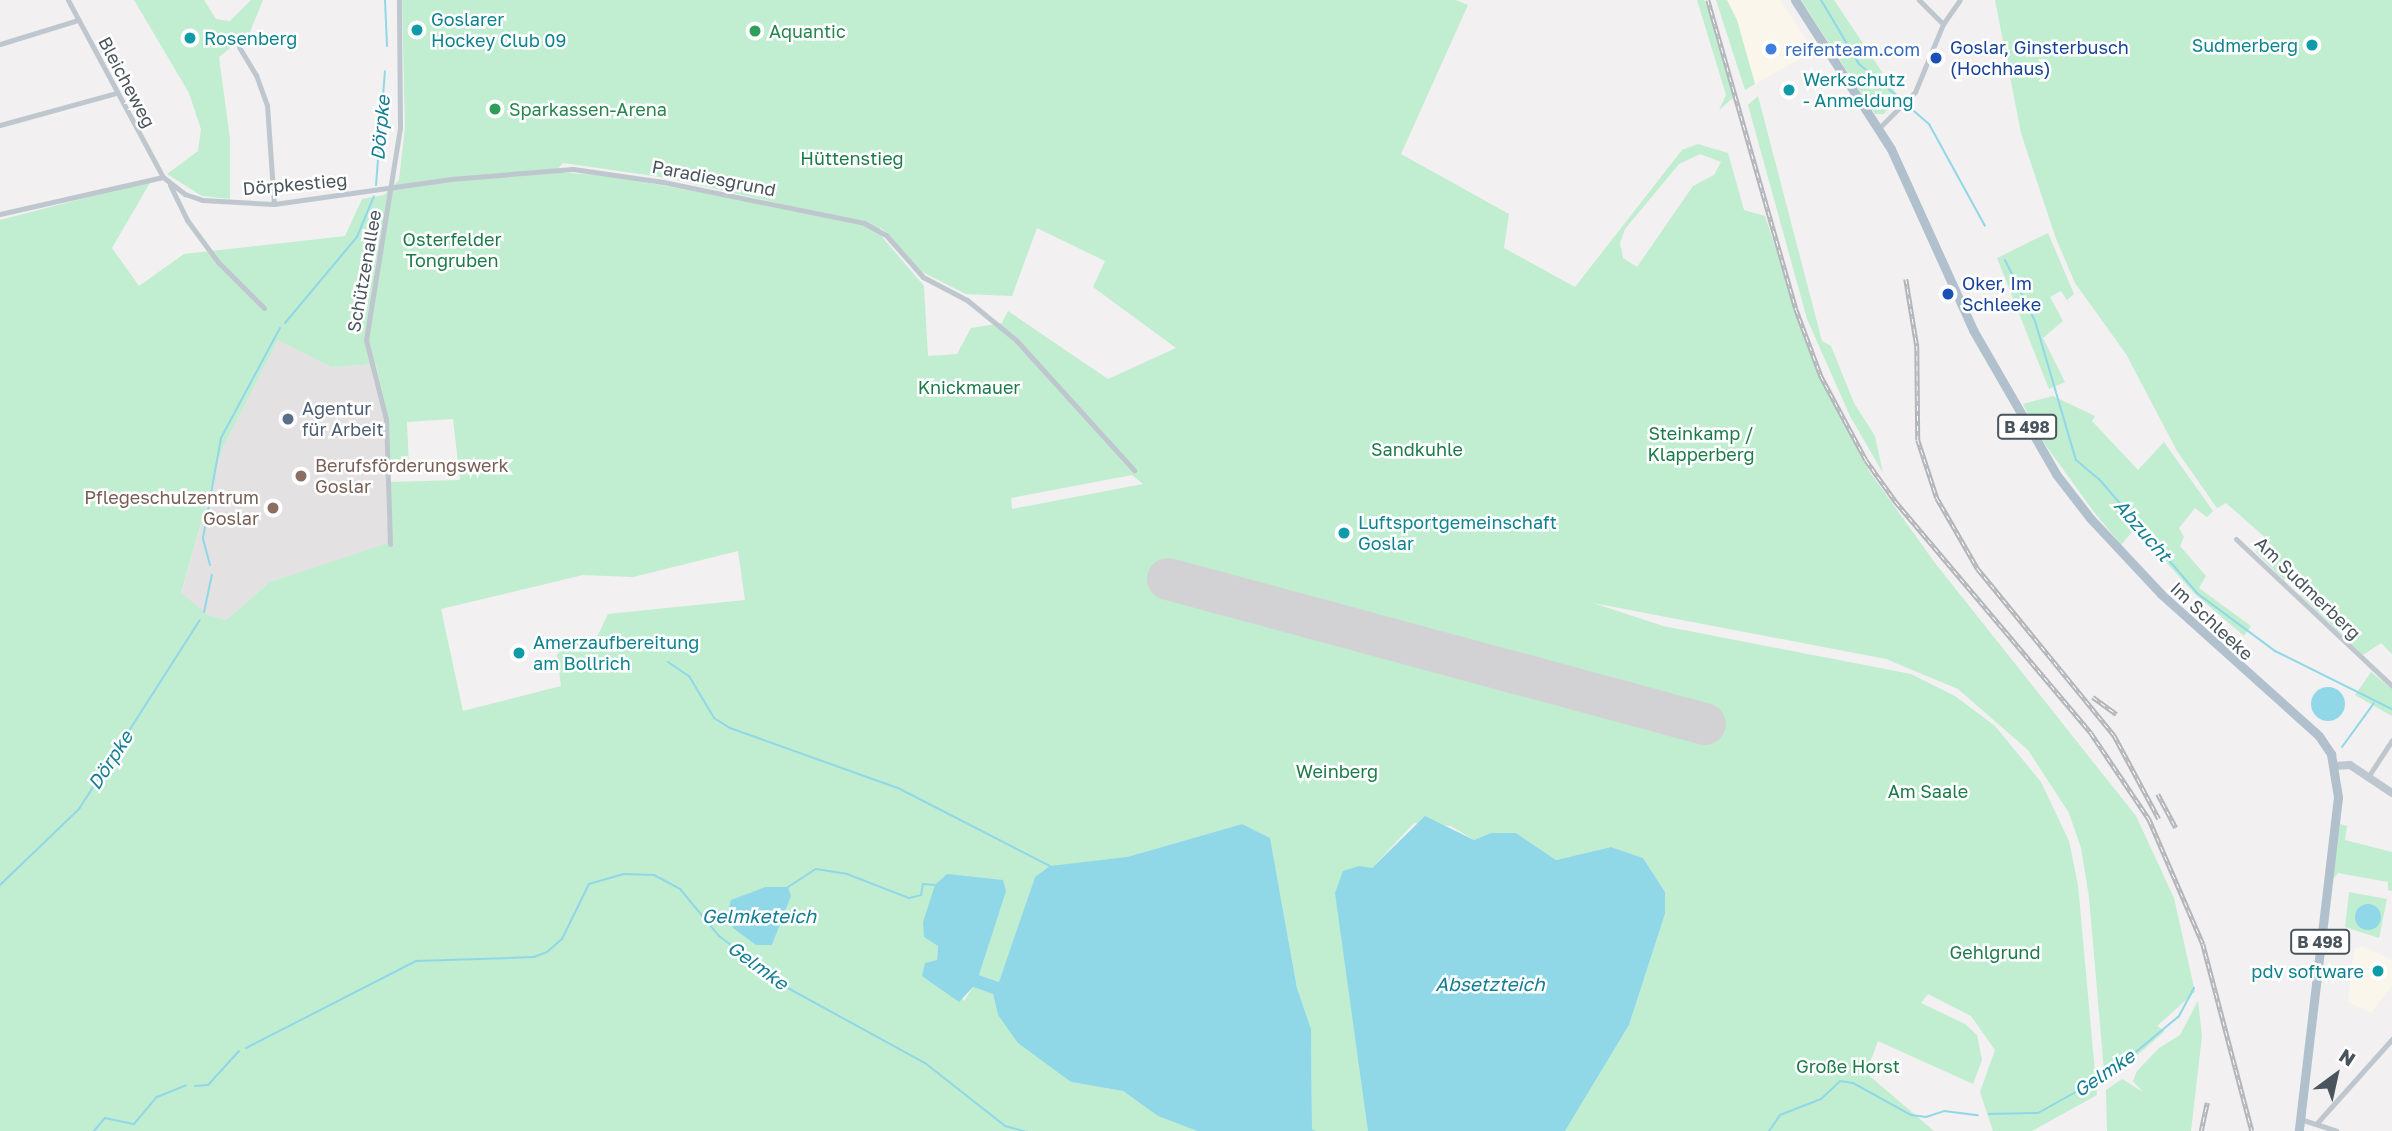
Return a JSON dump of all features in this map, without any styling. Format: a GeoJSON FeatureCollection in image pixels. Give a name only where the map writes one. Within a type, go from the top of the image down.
{"type":"FeatureCollection","features":[{"type":"Feature","properties":{"kind":"main road","name":"Im Schleeke"},"geometry":{"type":"LineString","coordinates":[[1794,0],[1878,129],[1985,353],[2056,474],[2090,518],[2196,630],[2319,736],[2335,766],[2338,796],[2300,1119]]}},
{"type":"Feature","properties":{"kind":"main road"},"geometry":{"type":"LineString","coordinates":[[2335,766],[2350,765],[2392,793]]}},
{"type":"Feature","properties":{"kind":"main road","name":"B 498"},"geometry":{"type":"LineString","coordinates":[[2299,1131],[2300,1119]]}},
{"type":"Feature","properties":{"kind":"street","name":"Bleicheweg"},"geometry":{"type":"LineString","coordinates":[[68,0],[163,177]]}},
{"type":"Feature","properties":{"kind":"street","name":"Schützenallee"},"geometry":{"type":"LineString","coordinates":[[390,544],[386,419],[366,340],[393,186],[400,127],[399,0]]}},
{"type":"Feature","properties":{"kind":"street"},"geometry":{"type":"LineString","coordinates":[[1919,0],[1943,24]]}},
{"type":"Feature","properties":{"kind":"street"},"geometry":{"type":"LineString","coordinates":[[1878,129],[1910,98],[1943,24],[1960,0]]}},
{"type":"Feature","properties":{"kind":"street"},"geometry":{"type":"LineString","coordinates":[[0,44],[78,20]]}},
{"type":"Feature","properties":{"kind":"street"},"geometry":{"type":"LineString","coordinates":[[239,47],[256,75],[267,105],[274,204]]}},
{"type":"Feature","properties":{"kind":"street"},"geometry":{"type":"LineString","coordinates":[[0,125],[116,93]]}},
{"type":"Feature","properties":{"kind":"street","name":"Paradiesgrund"},"geometry":{"type":"LineString","coordinates":[[393,186],[573,169],[663,182],[864,223],[886,234],[923,277],[967,300],[993,322],[1057,381],[1134,470]]}},
{"type":"Feature","properties":{"kind":"street"},"geometry":{"type":"LineString","coordinates":[[0,214],[163,177]]}},
{"type":"Feature","properties":{"kind":"street","name":"Dörpkestieg"},"geometry":{"type":"LineString","coordinates":[[163,177],[170,185],[202,200],[274,204],[393,186]]}},
{"type":"Feature","properties":{"kind":"street"},"geometry":{"type":"LineString","coordinates":[[170,185],[187,220],[218,262],[264,308]]}},
{"type":"Feature","properties":{"kind":"street","name":"Am Sudmerberg"},"geometry":{"type":"LineString","coordinates":[[2236,539],[2284,589],[2392,686]]}},
{"type":"Feature","properties":{"kind":"street"},"geometry":{"type":"LineString","coordinates":[[2368,777],[2392,740]]}},
{"type":"Feature","properties":{"kind":"street"},"geometry":{"type":"LineString","coordinates":[[2317,1123],[2392,1038]]}},
{"type":"Feature","properties":{"kind":"street"},"geometry":{"type":"LineString","coordinates":[[2300,1119],[2336,1131]]}},
{"type":"Feature","properties":{"kind":"shaded area"},"geometry":{"type":"Polygon","coordinates":[[[1727,0],[1780,0],[1814,51],[1755,84],[1727,0]]]}},
{"type":"Feature","properties":{"kind":"shaded area","name":"Berufsförderungswerk Goslar"},"geometry":{"type":"Polygon","coordinates":[[[278,340],[331,367],[376,364],[389,424],[392,542],[270,582],[226,620],[208,615],[181,594],[222,449],[278,340]]]}},
{"type":"Feature","properties":{"kind":"shaded area"},"geometry":{"type":"Polygon","coordinates":[[[2363,946],[2392,960],[2392,986],[2371,1013],[2348,1002],[2354,949],[2363,946]]]}},
{"type":"Feature","properties":{"kind":"green space"},"geometry":{"type":"Polygon","coordinates":[[[134,0],[204,0],[216,19],[230,21],[251,0],[263,0],[250,32],[219,57],[230,139],[230,199],[202,196],[167,174],[198,151],[201,129],[189,93],[134,0]]]}},
{"type":"Feature","properties":{"kind":"green space"},"geometry":{"type":"Polygon","coordinates":[[[402,0],[1456,0],[1468,5],[1401,154],[1509,214],[1504,248],[1575,287],[1682,150],[1698,144],[1728,153],[1744,210],[1765,216],[1815,368],[1869,471],[1935,563],[2136,816],[2174,898],[2195,992],[2157,1026],[2165,1031],[2105,1083],[2089,897],[2081,848],[2069,813],[2028,750],[1958,689],[1886,659],[1593,603],[1663,626],[1911,674],[1955,696],[1995,726],[2041,782],[2069,841],[2078,885],[2097,1095],[2032,1131],[1993,1131],[1980,1092],[1995,1050],[1971,1016],[1928,994],[1921,1003],[1965,1024],[1977,1035],[1982,1060],[1973,1084],[1878,1041],[1866,1073],[1934,1131],[1565,1131],[1629,1025],[1665,914],[1665,892],[1643,858],[1611,847],[1556,860],[1516,833],[1491,833],[1474,840],[1451,826],[1414,823],[1371,869],[1359,866],[1368,1131],[1316,1131],[1312,1129],[1311,1030],[1297,988],[1270,839],[1242,824],[1127,857],[1035,877],[1000,982],[979,975],[1005,891],[938,946],[937,960],[964,1001],[973,987],[993,994],[998,1015],[1071,1082],[1123,1091],[1158,1116],[1197,1131],[0,1131],[0,220],[151,181],[112,248],[139,286],[184,254],[345,236],[362,199],[384,195],[399,180],[405,127],[402,0]],[[1700,154],[1679,164],[1625,229],[1620,243],[1623,258],[1637,267],[1693,186],[1714,175],[1721,162],[1700,154]],[[563,163],[555,172],[611,176],[855,221],[668,178],[563,163]],[[880,227],[883,238],[924,286],[928,356],[957,354],[971,328],[1002,323],[1008,311],[1108,379],[1176,348],[1093,287],[1105,261],[1037,228],[1012,296],[966,294],[922,272],[880,227]],[[278,340],[222,449],[181,593],[208,615],[226,620],[270,582],[391,542],[388,482],[460,480],[453,419],[407,422],[409,467],[388,469],[389,424],[376,364],[331,367],[278,340]],[[1132,475],[1011,498],[1012,509],[1143,484],[1132,475]],[[738,551],[633,577],[583,575],[441,609],[463,711],[561,686],[557,655],[563,646],[597,637],[608,614],[745,600],[738,551]],[[751,892],[740,899],[772,945],[776,935],[751,892]]]}},
{"type":"Feature","properties":{"kind":"green space"},"geometry":{"type":"Polygon","coordinates":[[[1697,0],[1704,0],[1712,19],[1735,96],[1719,110],[1726,95],[1697,0]]]}},
{"type":"Feature","properties":{"kind":"green space"},"geometry":{"type":"Polygon","coordinates":[[[1716,0],[1727,0],[1737,20],[1755,84],[1745,90],[1716,0]]]}},
{"type":"Feature","properties":{"kind":"green space"},"geometry":{"type":"Polygon","coordinates":[[[1801,0],[1834,0],[1898,96],[1884,114],[1875,114],[1801,0]]]}},
{"type":"Feature","properties":{"kind":"green space"},"geometry":{"type":"Polygon","coordinates":[[[1995,0],[2392,0],[2392,654],[2381,643],[2363,655],[2300,595],[2306,588],[2291,574],[2284,580],[2256,552],[2267,539],[2226,503],[2217,508],[2177,451],[2126,354],[2075,283],[2055,236],[2021,133],[1995,0]]]}},
{"type":"Feature","properties":{"kind":"green space"},"geometry":{"type":"Polygon","coordinates":[[[1758,96],[1822,341],[1831,346],[1854,403],[1875,436],[1883,473],[1850,416],[1807,319],[1748,105],[1758,96]]]}},
{"type":"Feature","properties":{"kind":"green space"},"geometry":{"type":"Polygon","coordinates":[[[2048,233],[2074,294],[2067,300],[2061,291],[2050,297],[2063,321],[2043,338],[2065,382],[2049,389],[1997,258],[2048,233]]]}},
{"type":"Feature","properties":{"kind":"green space"},"geometry":{"type":"Polygon","coordinates":[[[2053,396],[2095,416],[2092,421],[2138,470],[2164,442],[2213,511],[2207,517],[2195,508],[2179,528],[2184,537],[2180,546],[2206,576],[2199,588],[2251,626],[2244,636],[2195,594],[2135,528],[2121,545],[2094,512],[2039,436],[2023,404],[2053,396]]]}},
{"type":"Feature","properties":{"kind":"green space"},"geometry":{"type":"Polygon","coordinates":[[[2371,672],[2392,689],[2392,716],[2355,695],[2371,672]]]}},
{"type":"Feature","properties":{"kind":"green space"},"geometry":{"type":"Polygon","coordinates":[[[2340,824],[2347,826],[2345,840],[2392,852],[2392,891],[2388,890],[2388,882],[2338,873],[2333,879],[2340,824]]]}},
{"type":"Feature","properties":{"kind":"green space"},"geometry":{"type":"Polygon","coordinates":[[[2349,892],[2387,899],[2379,938],[2345,927],[2349,892]]]}},
{"type":"Feature","properties":{"kind":"green space"},"geometry":{"type":"Polygon","coordinates":[[[2198,1001],[2202,1036],[2191,1131],[2107,1131],[2106,1090],[2122,1079],[2143,1092],[2133,1081],[2137,1071],[2159,1048],[2180,1035],[2198,1001]]]}},
{"type":"Feature","properties":{"kind":"water"},"geometry":{"type":"Polygon","coordinates":[[[2328,687],[2340,692],[2345,704],[2340,716],[2328,721],[2316,716],[2311,704],[2316,692],[2328,687]]]}},
{"type":"Feature","properties":{"kind":"water","name":"Absetzteich"},"geometry":{"type":"Polygon","coordinates":[[[1425,816],[1474,840],[1491,833],[1516,833],[1556,860],[1611,847],[1643,858],[1665,892],[1665,914],[1629,1025],[1565,1131],[1368,1131],[1335,893],[1343,871],[1359,866],[1372,868],[1425,816]]]}},
{"type":"Feature","properties":{"kind":"water"},"geometry":{"type":"Polygon","coordinates":[[[1242,824],[1270,838],[1297,988],[1311,1029],[1312,1129],[1316,1131],[1197,1131],[1158,1116],[1123,1091],[1071,1082],[1018,1043],[998,1015],[993,994],[973,987],[959,1002],[922,976],[925,963],[937,960],[938,946],[924,937],[923,922],[935,885],[947,874],[1003,880],[1006,891],[979,975],[999,982],[1035,877],[1050,866],[1127,857],[1242,824]]]}},
{"type":"Feature","properties":{"kind":"water","name":"Gelmketeich"},"geometry":{"type":"Polygon","coordinates":[[[765,887],[788,887],[791,896],[772,945],[756,945],[733,928],[727,915],[731,900],[765,887]]]}},
{"type":"Feature","properties":{"kind":"water"},"geometry":{"type":"Polygon","coordinates":[[[2368,904],[2377,908],[2381,917],[2377,926],[2368,930],[2359,926],[2355,917],[2359,908],[2368,904]]]}},
{"type":"Feature","properties":{"kind":"waterway","name":"Dörpke"},"geometry":{"type":"LineString","coordinates":[[385,0],[387,46]]}},
{"type":"Feature","properties":{"kind":"waterway","name":"Abzucht"},"geometry":{"type":"LineString","coordinates":[[1821,0],[1859,64],[1903,101]]}},
{"type":"Feature","properties":{"kind":"waterway","name":"Dörpke"},"geometry":{"type":"LineString","coordinates":[[376,185],[385,71]]}},
{"type":"Feature","properties":{"kind":"waterway","name":"Abzucht"},"geometry":{"type":"LineString","coordinates":[[1907,105],[1929,124],[1985,226]]}},
{"type":"Feature","properties":{"kind":"waterway","name":"Dörpke"},"geometry":{"type":"LineString","coordinates":[[285,323],[357,237],[374,196]]}},
{"type":"Feature","properties":{"kind":"waterway","name":"Abzucht"},"geometry":{"type":"LineString","coordinates":[[2005,260],[2035,321],[2076,460],[2099,479],[2198,594],[2275,651],[2392,709]]}},
{"type":"Feature","properties":{"kind":"waterway","name":"Dörpke"},"geometry":{"type":"LineString","coordinates":[[210,565],[203,538],[221,438],[280,328]]}},
{"type":"Feature","properties":{"kind":"waterway","name":"Dörpke"},"geometry":{"type":"LineString","coordinates":[[204,612],[212,575]]}},
{"type":"Feature","properties":{"kind":"waterway","name":"Dörpke"},"geometry":{"type":"LineString","coordinates":[[0,885],[79,809],[200,620]]}},
{"type":"Feature","properties":{"kind":"waterway"},"geometry":{"type":"LineString","coordinates":[[668,662],[689,676],[714,718],[730,728],[898,788],[1050,866]]}},
{"type":"Feature","properties":{"kind":"waterway","name":"Gelmke"},"geometry":{"type":"LineString","coordinates":[[2342,747],[2374,703]]}},
{"type":"Feature","properties":{"kind":"waterway"},"geometry":{"type":"LineString","coordinates":[[788,887],[816,869],[847,874],[909,898],[921,895],[923,884],[935,885]]}},
{"type":"Feature","properties":{"kind":"waterway","name":"Gelmke"},"geometry":{"type":"LineString","coordinates":[[246,1048],[416,961],[534,957],[547,952],[562,939],[589,884],[624,874],[654,875],[680,889],[719,936],[786,987],[925,1063],[1005,1126],[1024,1131]]}},
{"type":"Feature","properties":{"kind":"waterway","name":"Gelmke"},"geometry":{"type":"LineString","coordinates":[[1989,1114],[2038,1113],[2113,1071],[2179,1016],[2194,988]]}},
{"type":"Feature","properties":{"kind":"waterway","name":"Gelmke"},"geometry":{"type":"LineString","coordinates":[[195,1086],[208,1085],[239,1051]]}},
{"type":"Feature","properties":{"kind":"waterway","name":"Gelmke"},"geometry":{"type":"LineString","coordinates":[[1769,1131],[1780,1115],[1821,1099],[1840,1081],[1853,1083],[1911,1115],[1926,1117],[1944,1111],[1978,1115]]}},
{"type":"Feature","properties":{"kind":"waterway","name":"Gelmke"},"geometry":{"type":"LineString","coordinates":[[94,1131],[105,1118],[134,1124],[157,1097],[186,1085]]}},
{"type":"Feature","properties":{"kind":"runway"},"geometry":{"type":"LineString","coordinates":[[1168,579],[1705,724]]}},
{"type":"Feature","properties":{"kind":"railway"},"geometry":{"type":"LineString","coordinates":[[1708,0],[1796,309],[1821,376],[1866,460],[1896,502],[2091,733],[2149,819],[2203,944],[2252,1131]]}},
{"type":"Feature","properties":{"kind":"railway"},"geometry":{"type":"LineString","coordinates":[[1906,279],[1917,346],[1918,440],[1937,498],[1978,569],[2114,735],[2159,819]]}},
{"type":"Feature","properties":{"kind":"railway"},"geometry":{"type":"LineString","coordinates":[[2093,697],[2116,714]]}},
{"type":"Feature","properties":{"kind":"railway"},"geometry":{"type":"LineString","coordinates":[[2158,794],[2176,828]]}},
{"type":"Feature","properties":{"kind":"railway"},"geometry":{"type":"LineString","coordinates":[[2201,1131],[2207,1103]]}},
{"type":"Feature","properties":{"kind":"place","name":"Goslarer Hockey Club 09"},"geometry":{"type":"Point","coordinates":[417,30]}},
{"type":"Feature","properties":{"kind":"place","name":"Aquantic"},"geometry":{"type":"Point","coordinates":[755,31]}},
{"type":"Feature","properties":{"kind":"place","name":"Rosenberg"},"geometry":{"type":"Point","coordinates":[190,38]}},
{"type":"Feature","properties":{"kind":"place","name":"Sudmerberg"},"geometry":{"type":"Point","coordinates":[2312,45]}},
{"type":"Feature","properties":{"kind":"place","name":"reifenteam.com"},"geometry":{"type":"Point","coordinates":[1771,49]}},
{"type":"Feature","properties":{"kind":"place","name":"Goslar, Ginsterbusch (Hochhaus)"},"geometry":{"type":"Point","coordinates":[1936,58]}},
{"type":"Feature","properties":{"kind":"place","name":"Werkschutz - Anmeldung"},"geometry":{"type":"Point","coordinates":[1789,90]}},
{"type":"Feature","properties":{"kind":"place","name":"Sparkassen-Arena"},"geometry":{"type":"Point","coordinates":[495,109]}},
{"type":"Feature","properties":{"kind":"place","name":"Oker, Im Schleeke"},"geometry":{"type":"Point","coordinates":[1948,294]}},
{"type":"Feature","properties":{"kind":"place","name":"Agentur für Arbeit"},"geometry":{"type":"Point","coordinates":[288,419]}},
{"type":"Feature","properties":{"kind":"place","name":"Berufsförderungswerk Goslar"},"geometry":{"type":"Point","coordinates":[301,476]}},
{"type":"Feature","properties":{"kind":"place","name":"Pflegeschulzentrum Goslar"},"geometry":{"type":"Point","coordinates":[273,508]}},
{"type":"Feature","properties":{"kind":"place","name":"Luftsportgemeinschaft Goslar"},"geometry":{"type":"Point","coordinates":[1344,533]}},
{"type":"Feature","properties":{"kind":"place","name":"Amerzaufbereitung am Bollrich"},"geometry":{"type":"Point","coordinates":[519,653]}},
{"type":"Feature","properties":{"kind":"place","name":"pdv software"},"geometry":{"type":"Point","coordinates":[2378,971]}},
{"type":"Feature","properties":{"kind":"park label","name":"Hüttenstieg"},"geometry":{"type":"Point","coordinates":[852,158]}},
{"type":"Feature","properties":{"kind":"park label","name":"Osterfelder Tongruben"},"geometry":{"type":"Point","coordinates":[452,250]}},
{"type":"Feature","properties":{"kind":"park label","name":"Knickmauer"},"geometry":{"type":"Point","coordinates":[969,387]}},
{"type":"Feature","properties":{"kind":"park label","name":"Steinkamp / Klapperberg"},"geometry":{"type":"Point","coordinates":[1701,444]}},
{"type":"Feature","properties":{"kind":"park label","name":"Sandkuhle"},"geometry":{"type":"Point","coordinates":[1417,449]}},
{"type":"Feature","properties":{"kind":"park label","name":"Weinberg"},"geometry":{"type":"Point","coordinates":[1337,771]}},
{"type":"Feature","properties":{"kind":"park label","name":"Am Saale"},"geometry":{"type":"Point","coordinates":[1928,791]}},
{"type":"Feature","properties":{"kind":"park label","name":"Gehlgrund"},"geometry":{"type":"Point","coordinates":[1995,952]}},
{"type":"Feature","properties":{"kind":"park label","name":"Große Horst"},"geometry":{"type":"Point","coordinates":[1848,1066]}}]}
